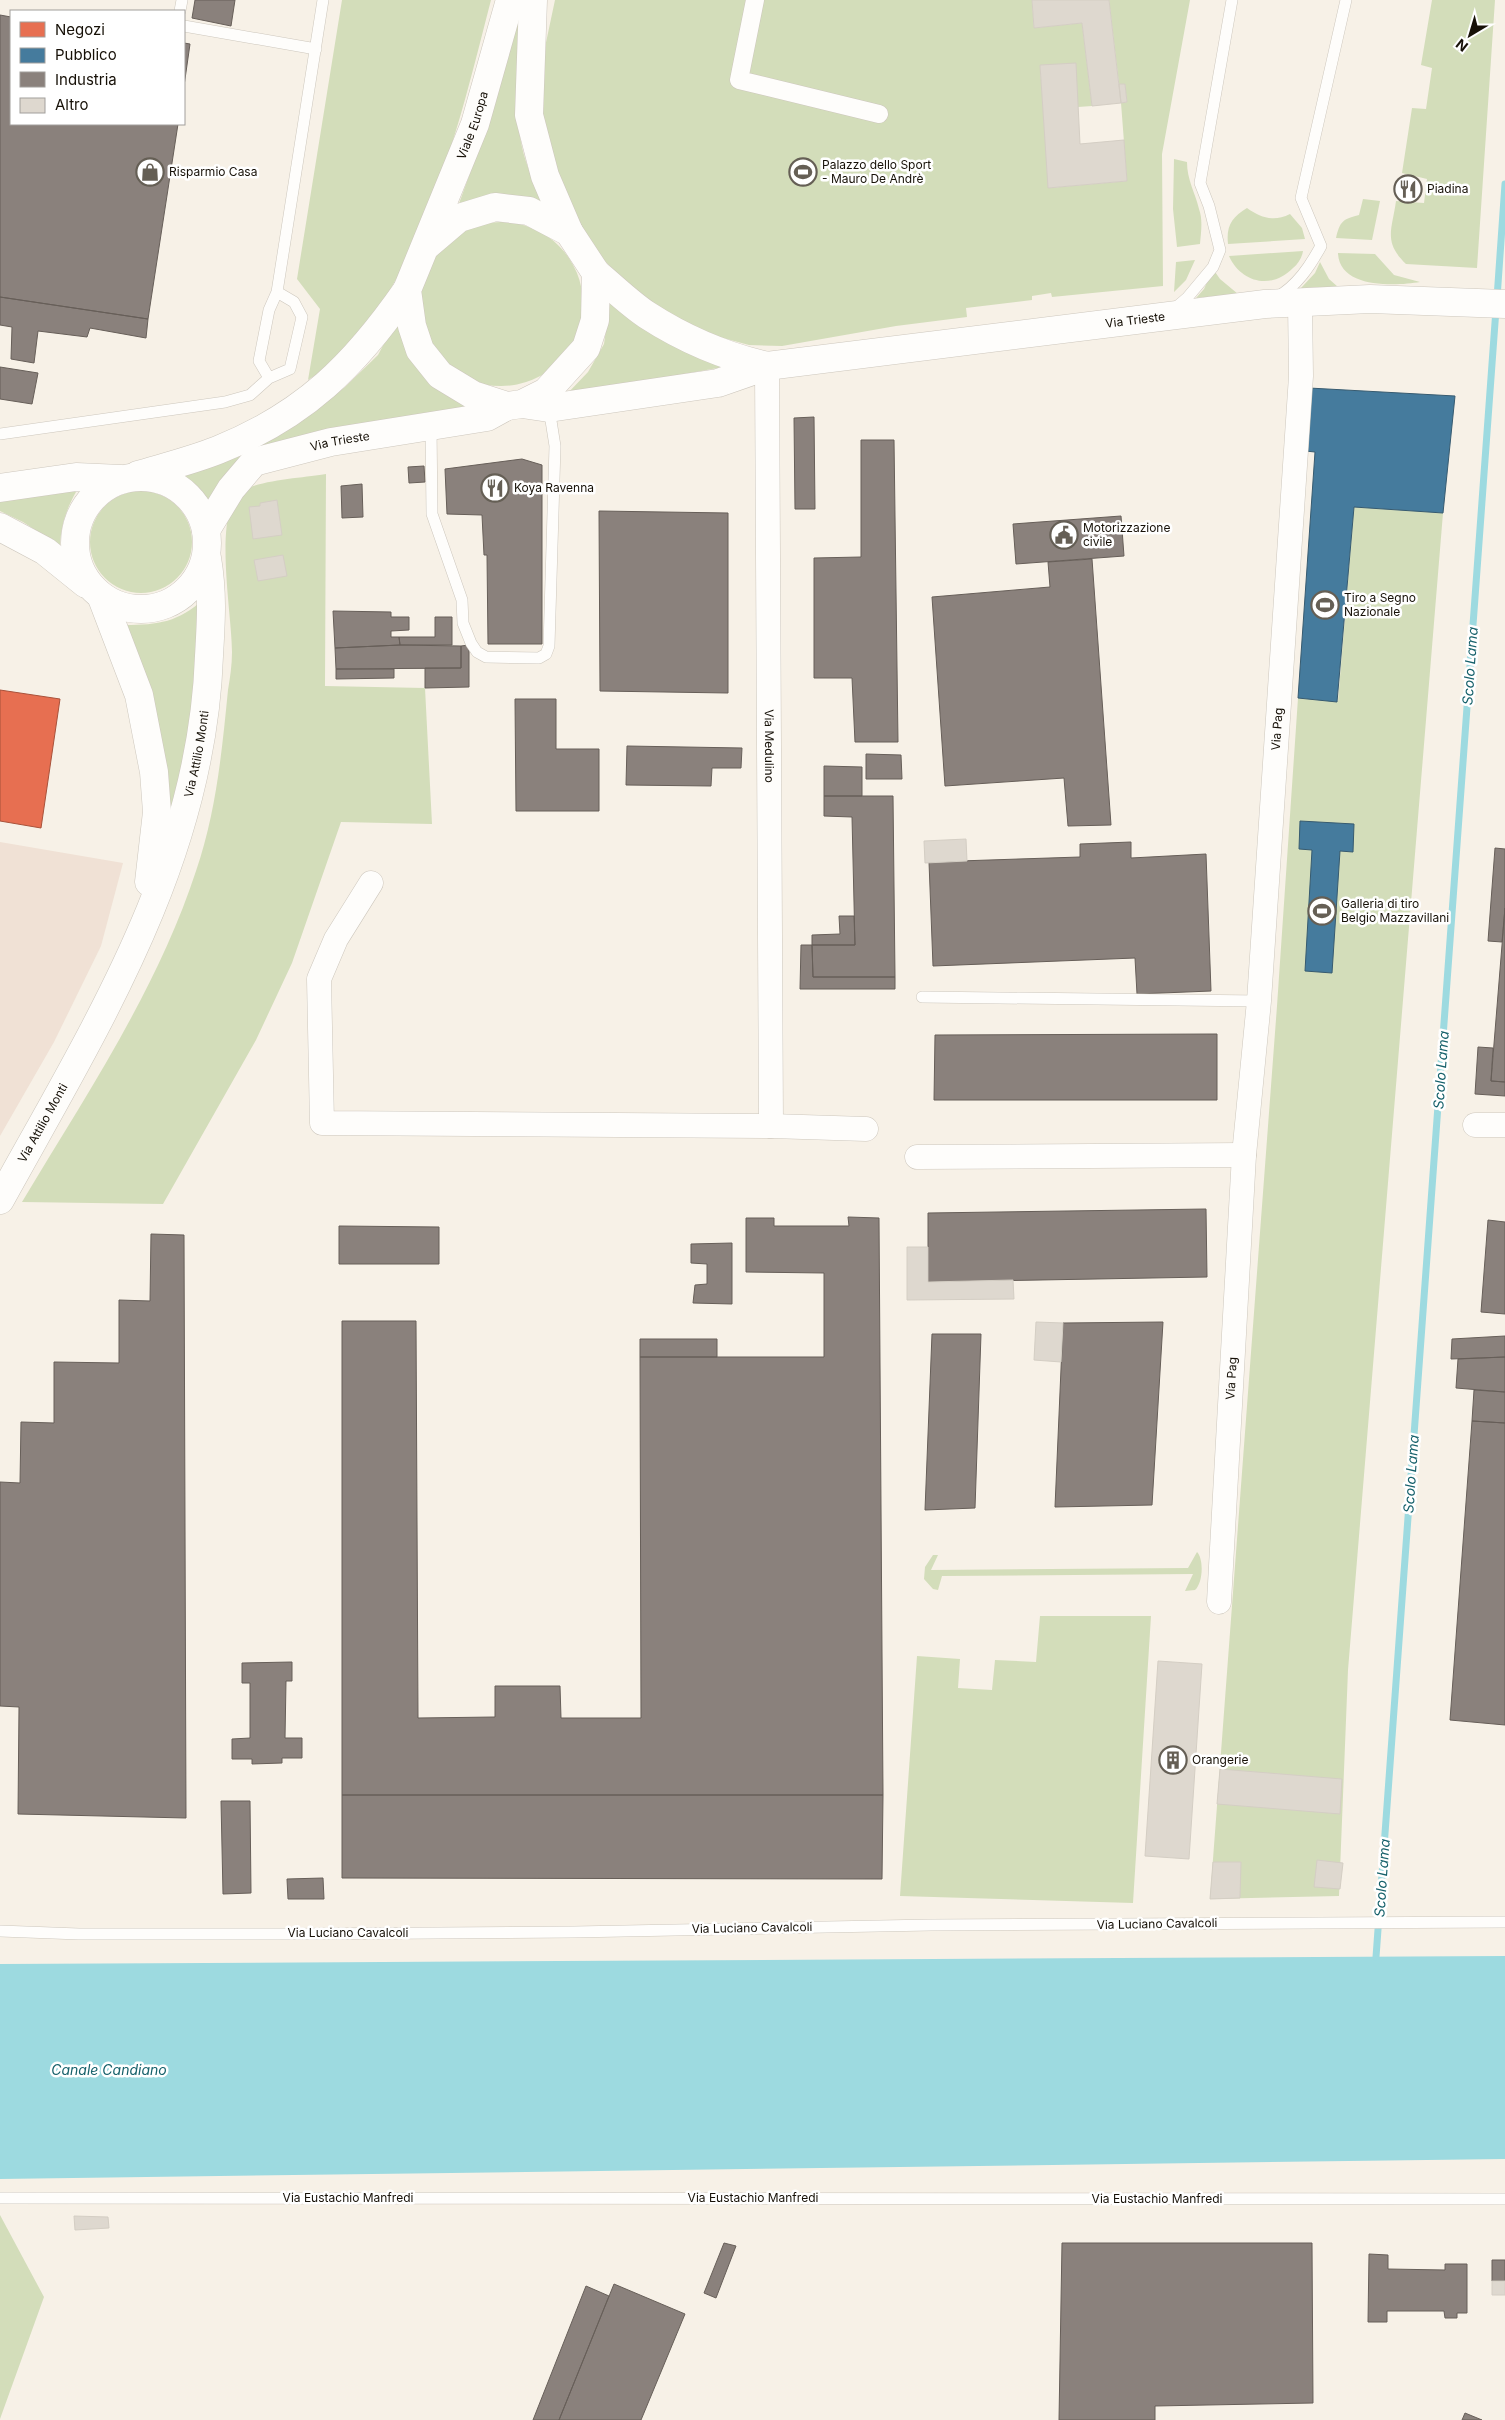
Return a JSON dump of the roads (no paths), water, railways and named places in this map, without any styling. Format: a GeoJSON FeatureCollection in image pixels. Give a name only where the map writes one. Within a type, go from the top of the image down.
{"type":"FeatureCollection","features":[{"type":"Feature","properties":{"kind":"main road","name":"Viale Europa"},"geometry":{"type":"LineString","coordinates":[[407,290],[475,124],[510,0]]}},
{"type":"Feature","properties":{"kind":"main road"},"geometry":{"type":"LineString","coordinates":[[533,0],[529,115],[545,176],[569,232]]}},
{"type":"Feature","properties":{"kind":"main road"},"geometry":{"type":"LineString","coordinates":[[425,247],[459,218],[495,207],[530,211],[569,232]]}},
{"type":"Feature","properties":{"kind":"main road","name":"Via Trieste"},"geometry":{"type":"LineString","coordinates":[[569,232],[596,273],[646,314],[700,344],[738,359],[767,366]]}},
{"type":"Feature","properties":{"kind":"main road"},"geometry":{"type":"LineString","coordinates":[[407,290],[412,326],[420,350],[440,375],[473,395],[515,405],[546,392],[586,348],[595,320],[596,273]]}},
{"type":"Feature","properties":{"kind":"main road"},"geometry":{"type":"LineString","coordinates":[[96,592],[79,568],[74,546],[76,524],[86,504],[96,494],[102,489],[128,478],[218,450],[270,426],[305,404],[343,371],[378,331],[407,290]]}},
{"type":"Feature","properties":{"kind":"main road","name":"Via Trieste"},"geometry":{"type":"LineString","coordinates":[[206,530],[226,496],[254,462],[331,442],[487,417],[515,405],[549,408],[718,384],[767,366],[1265,304],[1370,299],[1505,304]]}},
{"type":"Feature","properties":{"kind":"main road"},"geometry":{"type":"LineString","coordinates":[[0,488],[76,477],[154,478],[173,485],[188,496],[200,512],[206,530],[207,558],[195,582],[181,597],[162,606],[142,610],[121,607],[96,592],[45,552],[0,527]]}},
{"type":"Feature","properties":{"kind":"main road","name":"Via Attilio Monti"},"geometry":{"type":"LineString","coordinates":[[0,1200],[105,1010],[162,885],[185,814],[202,744],[208,680],[212,588],[207,558]]}},
{"type":"Feature","properties":{"kind":"main road","name":"Via Attilio Monti"},"geometry":{"type":"LineString","coordinates":[[96,592],[139,695],[154,772],[157,812],[153,857],[138,940]]}},
{"type":"Feature","properties":{"kind":"street"},"geometry":{"type":"LineString","coordinates":[[755,0],[739,80],[879,114]]}},
{"type":"Feature","properties":{"kind":"street","name":"Via Pag"},"geometry":{"type":"LineString","coordinates":[[1219,1602],[1244,1155],[1259,1000],[1300,376],[1300,303]]}},
{"type":"Feature","properties":{"kind":"street","name":"Via Medulino"},"geometry":{"type":"LineString","coordinates":[[767,366],[771,1126]]}},
{"type":"Feature","properties":{"kind":"street"},"geometry":{"type":"LineString","coordinates":[[371,883],[336,939],[319,979],[322,1123],[771,1126],[866,1129]]}},
{"type":"Feature","properties":{"kind":"street"},"geometry":{"type":"LineString","coordinates":[[1475,1125],[1505,1125]]}},
{"type":"Feature","properties":{"kind":"street"},"geometry":{"type":"LineString","coordinates":[[917,1157],[1244,1155]]}},
{"type":"Feature","properties":{"kind":"lane"},"geometry":{"type":"LineString","coordinates":[[269,378],[259,361],[269,310],[277,292],[323,0]]}},
{"type":"Feature","properties":{"kind":"lane"},"geometry":{"type":"LineString","coordinates":[[1164,317],[1187,298],[1213,267],[1220,250],[1209,206],[1200,183],[1232,0]]}},
{"type":"Feature","properties":{"kind":"lane"},"geometry":{"type":"LineString","coordinates":[[1265,304],[1284,294],[1296,282],[1312,263],[1321,246],[1301,198],[1346,0]]}},
{"type":"Feature","properties":{"kind":"lane"},"geometry":{"type":"LineString","coordinates":[[185,26],[316,49]]}},
{"type":"Feature","properties":{"kind":"lane"},"geometry":{"type":"LineString","coordinates":[[0,434],[224,402],[250,395],[269,378],[290,369],[302,317],[294,302],[277,292]]}},
{"type":"Feature","properties":{"kind":"lane"},"geometry":{"type":"LineString","coordinates":[[431,425],[432,514],[462,600],[463,623],[471,643],[477,652],[486,657],[540,658],[546,654],[549,646],[555,446],[549,408]]}},
{"type":"Feature","properties":{"kind":"lane"},"geometry":{"type":"LineString","coordinates":[[922,997],[1259,1000]]}},
{"type":"Feature","properties":{"kind":"lane","name":"Via Luciano Cavalcoli"},"geometry":{"type":"LineString","coordinates":[[0,1931],[79,1934],[294,1934],[574,1932],[930,1925],[1505,1922]]}},
{"type":"Feature","properties":{"kind":"lane","name":"Via Eustachio Manfredi"},"geometry":{"type":"LineString","coordinates":[[0,2198],[1505,2199]]}},
{"type":"Feature","properties":{"kind":"water","name":"Canale Candiano"},"geometry":{"type":"Polygon","coordinates":[[[1505,1956],[1505,2159],[0,2179],[0,1964],[1505,1956]]]}},
{"type":"Feature","properties":{"kind":"waterway","name":"Scolo Lama"},"geometry":{"type":"LineString","coordinates":[[1497,298],[1505,184]]}},
{"type":"Feature","properties":{"kind":"waterway","name":"Scolo Lama"},"geometry":{"type":"LineString","coordinates":[[1376,1957],[1496,309]]}},
{"type":"Feature","properties":{"kind":"place","name":"Risparmio Casa"},"geometry":{"type":"Point","coordinates":[150,172]}},
{"type":"Feature","properties":{"kind":"place","name":"Palazzo dello Sport - Mauro De Andrè"},"geometry":{"type":"Point","coordinates":[803,172]}},
{"type":"Feature","properties":{"kind":"place","name":"Piadina"},"geometry":{"type":"Point","coordinates":[1408,189]}},
{"type":"Feature","properties":{"kind":"place","name":"Koya Ravenna"},"geometry":{"type":"Point","coordinates":[495,488]}},
{"type":"Feature","properties":{"kind":"place","name":"Motorizzazione civile"},"geometry":{"type":"Point","coordinates":[1064,535]}},
{"type":"Feature","properties":{"kind":"place","name":"Tiro a Segno Nazionale"},"geometry":{"type":"Point","coordinates":[1325,605]}},
{"type":"Feature","properties":{"kind":"place","name":"Galleria di tiro Belgio Mazzavillani"},"geometry":{"type":"Point","coordinates":[1322,911]}},
{"type":"Feature","properties":{"kind":"place","name":"Orangerie"},"geometry":{"type":"Point","coordinates":[1173,1760]}}]}
